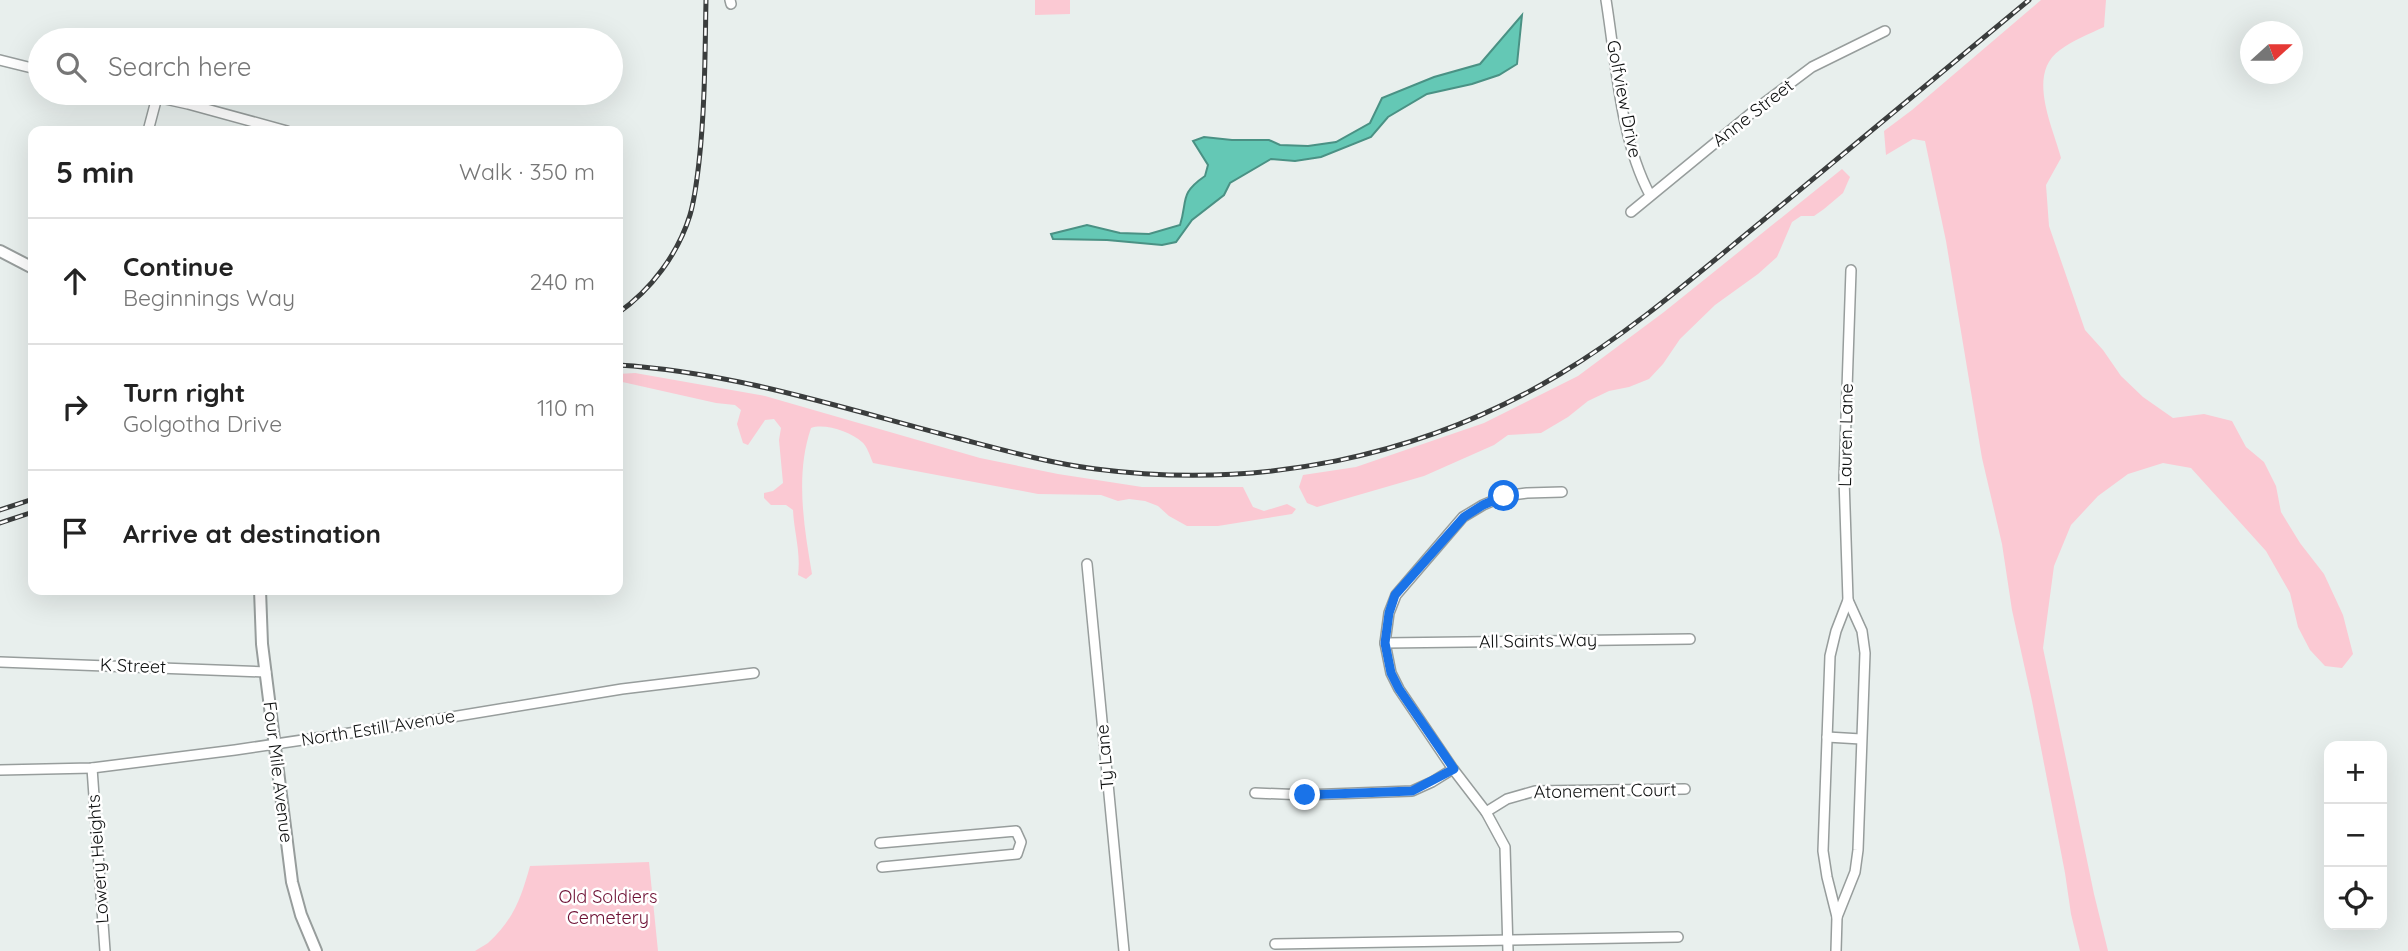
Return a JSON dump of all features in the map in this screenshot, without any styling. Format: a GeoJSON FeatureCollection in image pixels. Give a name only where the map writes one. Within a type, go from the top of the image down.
{"type":"FeatureCollection","features":[{"type":"Feature","properties":{"kind":"street","name":"Golfview Drive"},"geometry":{"type":"LineString","coordinates":[[1606,0],[1630,140],[1640,177],[1650,195]]}},
{"type":"Feature","properties":{"kind":"street","name":"Anne Street"},"geometry":{"type":"LineString","coordinates":[[1631,212],[1812,67],[1885,31]]}},
{"type":"Feature","properties":{"kind":"street"},"geometry":{"type":"LineString","coordinates":[[0,60],[28,67]]}},
{"type":"Feature","properties":{"kind":"street"},"geometry":{"type":"LineString","coordinates":[[149,126],[155,105]]}},
{"type":"Feature","properties":{"kind":"street"},"geometry":{"type":"LineString","coordinates":[[188,105],[268,126]]}},
{"type":"Feature","properties":{"kind":"street"},"geometry":{"type":"LineString","coordinates":[[0,251],[28,265]]}},
{"type":"Feature","properties":{"kind":"street","name":"Lauren Lane"},"geometry":{"type":"LineString","coordinates":[[1837,917],[1855,872],[1858,850],[1866,653],[1862,631],[1848,600],[1844,478],[1852,270]]}},
{"type":"Feature","properties":{"kind":"street"},"geometry":{"type":"LineString","coordinates":[[1508,951],[1505,847],[1486,812],[1399,689],[1387,659],[1385,643],[1389,613],[1395,595],[1464,517],[1504,496],[1562,492]]}},
{"type":"Feature","properties":{"kind":"street","name":"Ty Lane"},"geometry":{"type":"LineString","coordinates":[[1087,564],[1124,951]]}},
{"type":"Feature","properties":{"kind":"street","name":"Four Mile Avenue"},"geometry":{"type":"LineString","coordinates":[[260,595],[266,672],[292,881],[316,951]]}},
{"type":"Feature","properties":{"kind":"street","name":"Lauren Lane"},"geometry":{"type":"LineString","coordinates":[[1836,951],[1837,917],[1823,851],[1830,656],[1848,600]]}},
{"type":"Feature","properties":{"kind":"street","name":"All Saints Way"},"geometry":{"type":"LineString","coordinates":[[1385,643],[1690,639]]}},
{"type":"Feature","properties":{"kind":"street","name":"K Street"},"geometry":{"type":"LineString","coordinates":[[0,662],[266,672]]}},
{"type":"Feature","properties":{"kind":"street","name":"North Estill Avenue"},"geometry":{"type":"LineString","coordinates":[[0,770],[92,768],[397,726],[622,689],[754,673]]}},
{"type":"Feature","properties":{"kind":"street"},"geometry":{"type":"LineString","coordinates":[[1827,737],[1861,739]]}},
{"type":"Feature","properties":{"kind":"street","name":"Lowery Heights"},"geometry":{"type":"LineString","coordinates":[[92,768],[105,951]]}},
{"type":"Feature","properties":{"kind":"street"},"geometry":{"type":"LineString","coordinates":[[1255,793],[1412,791],[1454,769]]}},
{"type":"Feature","properties":{"kind":"street","name":"Atonement Court"},"geometry":{"type":"LineString","coordinates":[[1486,812],[1507,799],[1535,790],[1685,789]]}},
{"type":"Feature","properties":{"kind":"street"},"geometry":{"type":"LineString","coordinates":[[880,843],[1016,831],[1021,842],[1017,854],[882,867]]}},
{"type":"Feature","properties":{"kind":"street"},"geometry":{"type":"LineString","coordinates":[[1275,944],[1678,937]]}},
{"type":"Feature","properties":{"kind":"green space"},"geometry":{"type":"Polygon","coordinates":[[[1035,0],[1070,0],[1070,14],[1035,15],[1035,0]]]}},
{"type":"Feature","properties":{"kind":"green space"},"geometry":{"type":"Polygon","coordinates":[[[2041,0],[2106,0],[2104,27],[2060,50],[2050,60],[2043,87],[2048,117],[2061,158],[2046,185],[2049,226],[2085,330],[2121,376],[2143,397],[2173,418],[2204,414],[2232,421],[2246,447],[2264,462],[2276,486],[2281,512],[2324,574],[2343,615],[2353,654],[2342,668],[2325,666],[2310,650],[2298,627],[2290,593],[2266,551],[2191,468],[2163,463],[2128,474],[2098,496],[2071,525],[2054,566],[2043,648],[2108,951],[2080,951],[2071,914],[2032,701],[2012,610],[2002,544],[1982,458],[1946,241],[1925,141],[1913,139],[1886,155],[1884,131],[2041,0]]]}},
{"type":"Feature","properties":{"kind":"green space"},"geometry":{"type":"Polygon","coordinates":[[[1842,169],[1850,177],[1843,193],[1814,216],[1801,216],[1792,222],[1777,257],[1715,305],[1680,339],[1649,379],[1609,391],[1588,401],[1541,433],[1508,435],[1494,445],[1424,476],[1317,507],[1307,503],[1299,487],[1303,475],[1356,467],[1484,423],[1578,376],[1664,312],[1842,169]]]}},
{"type":"Feature","properties":{"kind":"green space"},"geometry":{"type":"Polygon","coordinates":[[[635,373],[765,396],[980,458],[1058,474],[1142,487],[1243,487],[1253,507],[1264,511],[1287,504],[1296,509],[1292,514],[1218,526],[1187,526],[1158,506],[1145,501],[1118,501],[1101,495],[1038,494],[873,463],[865,446],[857,438],[838,429],[817,427],[811,428],[803,464],[802,501],[812,574],[806,579],[798,575],[799,558],[793,510],[786,505],[771,505],[764,498],[764,493],[773,491],[783,483],[779,440],[781,428],[774,419],[765,420],[748,445],[743,443],[737,424],[741,410],[735,405],[623,382],[623,374],[635,373]]]}},
{"type":"Feature","properties":{"kind":"green space","name":"Old Soldiers Cemetery"},"geometry":{"type":"Polygon","coordinates":[[[649,862],[658,951],[475,951],[488,943],[510,917],[520,898],[530,866],[649,862]]]}},
{"type":"Feature","properties":{"kind":"shaded area"},"geometry":{"type":"Polygon","coordinates":[[[1522,15],[1517,64],[1499,75],[1472,84],[1427,94],[1388,117],[1371,137],[1321,157],[1295,161],[1271,159],[1230,183],[1224,195],[1192,220],[1176,242],[1162,245],[1053,239],[1051,234],[1087,225],[1120,233],[1149,234],[1180,225],[1188,193],[1205,176],[1208,165],[1193,141],[1204,137],[1269,140],[1280,145],[1308,146],[1336,142],[1370,123],[1382,98],[1434,77],[1480,64],[1522,15]]]}},
{"type":"Feature","properties":{"kind":"railway"},"geometry":{"type":"LineString","coordinates":[[623,309],[662,270],[678,244],[690,215],[701,142],[706,0]]}},
{"type":"Feature","properties":{"kind":"railway"},"geometry":{"type":"LineString","coordinates":[[623,365],[704,375],[747,384],[1026,456],[1096,469],[1217,475],[1336,461],[1394,447],[1507,403],[1560,374],[1613,340],[1688,282],[2029,0]]}},
{"type":"Feature","properties":{"kind":"railway"},"geometry":{"type":"LineString","coordinates":[[0,510],[28,501]]}},
{"type":"Feature","properties":{"kind":"railway"},"geometry":{"type":"LineString","coordinates":[[0,523],[28,514]]}},
{"type":"Feature","properties":{"kind":"route"},"geometry":{"type":"LineString","coordinates":[[1305,795],[1412,791],[1454,769],[1391,673],[1385,643],[1389,613],[1395,595],[1464,517],[1504,496]]}}]}
